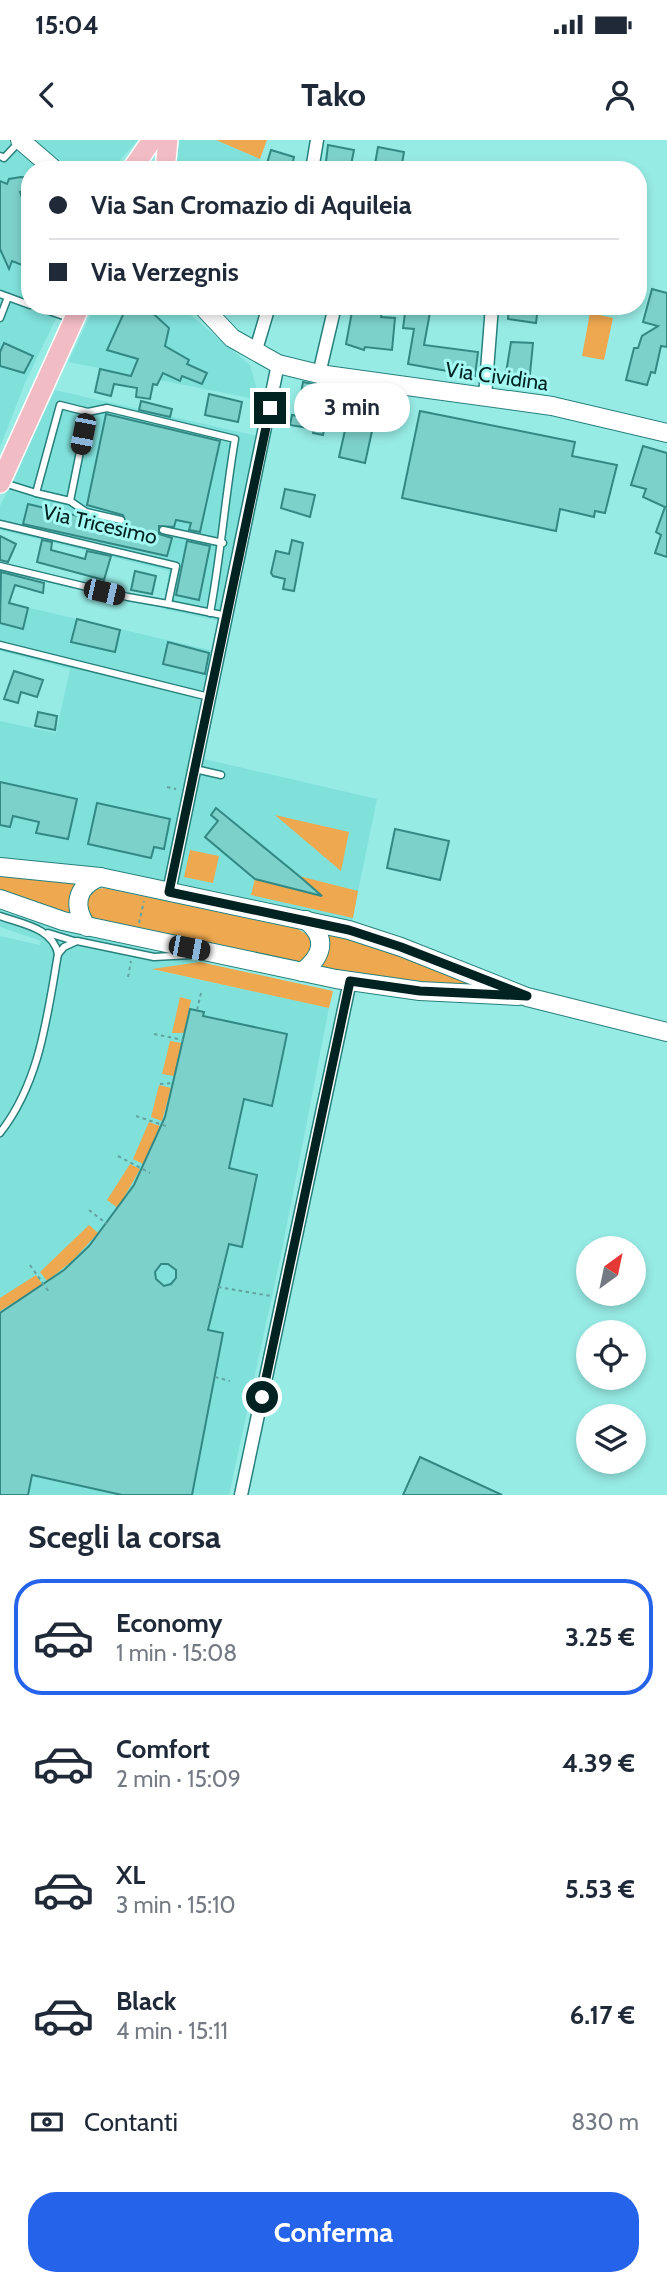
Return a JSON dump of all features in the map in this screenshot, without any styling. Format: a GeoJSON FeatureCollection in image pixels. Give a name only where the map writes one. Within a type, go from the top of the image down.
{"type":"FeatureCollection","features":[{"type":"Feature","properties":{"kind":"main road"},"geometry":{"type":"LineString","coordinates":[[20,140],[44,161]]}},
{"type":"Feature","properties":{"kind":"main road"},"geometry":{"type":"LineString","coordinates":[[141,161],[152,140]]}},
{"type":"Feature","properties":{"kind":"main road"},"geometry":{"type":"LineString","coordinates":[[166,161],[169,140]]}},
{"type":"Feature","properties":{"kind":"main road"},"geometry":{"type":"LineString","coordinates":[[0,482],[10,453],[76,315]]}},
{"type":"Feature","properties":{"kind":"main road","name":"Via Cividina"},"geometry":{"type":"LineString","coordinates":[[210,315],[232,338],[278,364],[319,374],[552,406],[667,433]]}},
{"type":"Feature","properties":{"kind":"main road"},"geometry":{"type":"LineString","coordinates":[[0,867],[100,877],[306,920],[401,947],[527,996],[667,1032]]}},
{"type":"Feature","properties":{"kind":"main road"},"geometry":{"type":"LineString","coordinates":[[82,934],[77,909],[78,896],[88,882],[100,877]]}},
{"type":"Feature","properties":{"kind":"main road"},"geometry":{"type":"LineString","coordinates":[[0,899],[82,934],[216,953],[350,981],[420,991],[527,996]]}},
{"type":"Feature","properties":{"kind":"main road"},"geometry":{"type":"LineString","coordinates":[[302,971],[313,963],[322,946],[320,935],[306,920]]}},
{"type":"Feature","properties":{"kind":"street"},"geometry":{"type":"LineString","coordinates":[[314,161],[317,140]]}},
{"type":"Feature","properties":{"kind":"street"},"geometry":{"type":"LineString","coordinates":[[255,353],[267,315]]}},
{"type":"Feature","properties":{"kind":"street"},"geometry":{"type":"LineString","coordinates":[[319,374],[333,315]]}},
{"type":"Feature","properties":{"kind":"street"},"geometry":{"type":"LineString","coordinates":[[485,396],[491,315]]}},
{"type":"Feature","properties":{"kind":"street"},"geometry":{"type":"LineString","coordinates":[[169,892],[278,364]]}},
{"type":"Feature","properties":{"kind":"street"},"geometry":{"type":"LineString","coordinates":[[241,1495],[350,981]]}},
{"type":"Feature","properties":{"kind":"lane"},"geometry":{"type":"LineString","coordinates":[[0,156],[4,158],[20,140]]}},
{"type":"Feature","properties":{"kind":"lane"},"geometry":{"type":"LineString","coordinates":[[0,295],[21,301]]}},
{"type":"Feature","properties":{"kind":"lane"},"geometry":{"type":"LineString","coordinates":[[0,318],[8,297]]}},
{"type":"Feature","properties":{"kind":"lane"},"geometry":{"type":"LineString","coordinates":[[36,493],[60,405],[88,412],[107,408],[235,439],[225,496],[223,543],[210,613]]}},
{"type":"Feature","properties":{"kind":"lane"},"geometry":{"type":"LineString","coordinates":[[70,501],[88,412]]}},
{"type":"Feature","properties":{"kind":"lane"},"geometry":{"type":"LineString","coordinates":[[0,482],[70,501],[86,512],[121,520]]}},
{"type":"Feature","properties":{"kind":"lane","name":"Via Tricesimo"},"geometry":{"type":"LineString","coordinates":[[0,524],[176,566],[168,604]]}},
{"type":"Feature","properties":{"kind":"lane"},"geometry":{"type":"LineString","coordinates":[[163,530],[223,543]]}},
{"type":"Feature","properties":{"kind":"lane"},"geometry":{"type":"LineString","coordinates":[[0,566],[128,597],[227,616]]}},
{"type":"Feature","properties":{"kind":"lane"},"geometry":{"type":"LineString","coordinates":[[0,645],[210,698]]}},
{"type":"Feature","properties":{"kind":"lane"},"geometry":{"type":"LineString","coordinates":[[195,769],[221,775]]}},
{"type":"Feature","properties":{"kind":"lane"},"geometry":{"type":"LineString","coordinates":[[0,916],[43,932],[52,939],[58,954]]}},
{"type":"Feature","properties":{"kind":"lane"},"geometry":{"type":"LineString","coordinates":[[43,932],[82,934]]}},
{"type":"Feature","properties":{"kind":"lane"},"geometry":{"type":"LineString","coordinates":[[0,1133],[23,1100],[32,1077],[58,954],[82,934]]}},
{"type":"Feature","properties":{"kind":"path"},"geometry":{"type":"LineString","coordinates":[[167,787],[177,789]]}},
{"type":"Feature","properties":{"kind":"path"},"geometry":{"type":"LineString","coordinates":[[138,930],[145,897]]}},
{"type":"Feature","properties":{"kind":"path"},"geometry":{"type":"LineString","coordinates":[[128,977],[130,965]]}},
{"type":"Feature","properties":{"kind":"path"},"geometry":{"type":"LineString","coordinates":[[197,1010],[201,993]]}},
{"type":"Feature","properties":{"kind":"path"},"geometry":{"type":"LineString","coordinates":[[154,1034],[183,1040]]}},
{"type":"Feature","properties":{"kind":"path"},"geometry":{"type":"LineString","coordinates":[[160,1084],[173,1083]]}},
{"type":"Feature","properties":{"kind":"path"},"geometry":{"type":"LineString","coordinates":[[135,1115],[169,1127]]}},
{"type":"Feature","properties":{"kind":"path"},"geometry":{"type":"LineString","coordinates":[[118,1156],[150,1173]]}},
{"type":"Feature","properties":{"kind":"path"},"geometry":{"type":"LineString","coordinates":[[89,1210],[107,1224]]}},
{"type":"Feature","properties":{"kind":"path"},"geometry":{"type":"LineString","coordinates":[[30,1265],[49,1292]]}},
{"type":"Feature","properties":{"kind":"path"},"geometry":{"type":"LineString","coordinates":[[218,1287],[272,1297]]}},
{"type":"Feature","properties":{"kind":"path"},"geometry":{"type":"LineString","coordinates":[[215,1377],[230,1381]]}},
{"type":"Feature","properties":{"kind":"shaded area"},"geometry":{"type":"Polygon","coordinates":[[[0,140],[11,140],[36,161],[21,161],[21,315],[58,315],[25,383],[0,447],[0,140]]]}},
{"type":"Feature","properties":{"kind":"shaded area"},"geometry":{"type":"Polygon","coordinates":[[[32,140],[138,140],[119,161],[62,161],[32,140]]]}},
{"type":"Feature","properties":{"kind":"shaded area"},"geometry":{"type":"Polygon","coordinates":[[[177,140],[216,140],[260,159],[259,161],[174,161],[177,140]]]}},
{"type":"Feature","properties":{"kind":"shaded area"},"geometry":{"type":"Polygon","coordinates":[[[216,140],[267,140],[260,159],[216,140]]]}},
{"type":"Feature","properties":{"kind":"shaded area"},"geometry":{"type":"Polygon","coordinates":[[[91,315],[191,315],[250,365],[260,400],[68,362],[91,315]]]}},
{"type":"Feature","properties":{"kind":"shaded area"},"geometry":{"type":"Polygon","coordinates":[[[590,315],[613,318],[604,360],[582,356],[590,315]]]}},
{"type":"Feature","properties":{"kind":"shaded area"},"geometry":{"type":"Polygon","coordinates":[[[55,390],[257,436],[219,621],[163,609],[169,571],[0,530],[0,506],[55,390]]]}},
{"type":"Feature","properties":{"kind":"shaded area"},"geometry":{"type":"Polygon","coordinates":[[[0,601],[214,651],[166,879],[162,882],[0,861],[0,721],[56,733],[70,669],[0,651],[0,601]]]}},
{"type":"Feature","properties":{"kind":"shaded area"},"geometry":{"type":"Polygon","coordinates":[[[204,759],[377,799],[352,921],[183,887],[178,882],[204,759]]]}},
{"type":"Feature","properties":{"kind":"shaded area"},"geometry":{"type":"Polygon","coordinates":[[[275,815],[349,832],[341,871],[275,815]]]}},
{"type":"Feature","properties":{"kind":"shaded area"},"geometry":{"type":"Polygon","coordinates":[[[190,850],[219,856],[213,883],[184,877],[190,850]]]}},
{"type":"Feature","properties":{"kind":"shaded area"},"geometry":{"type":"Polygon","coordinates":[[[0,875],[79,883],[71,916],[0,890],[0,875]]]}},
{"type":"Feature","properties":{"kind":"shaded area"},"geometry":{"type":"Polygon","coordinates":[[[299,876],[358,891],[353,918],[251,895],[255,879],[321,895],[299,876]]]}},
{"type":"Feature","properties":{"kind":"shaded area"},"geometry":{"type":"Polygon","coordinates":[[[104,888],[298,929],[309,936],[312,949],[310,957],[297,964],[91,918],[86,909],[88,897],[97,889],[104,888]]]}},
{"type":"Feature","properties":{"kind":"shaded area"},"geometry":{"type":"Polygon","coordinates":[[[0,910],[87,936],[200,962],[155,970],[329,1008],[281,1255],[229,1495],[0,1495],[0,936],[40,945],[41,941],[0,927],[0,910]]]}},
{"type":"Feature","properties":{"kind":"shaded area"},"geometry":{"type":"Polygon","coordinates":[[[322,934],[356,941],[486,987],[486,990],[316,968],[322,934]]]}},
{"type":"Feature","properties":{"kind":"shaded area"},"geometry":{"type":"Polygon","coordinates":[[[200,962],[333,991],[329,1008],[152,969],[200,962]]]}},
{"type":"Feature","properties":{"kind":"shaded area"},"geometry":{"type":"Polygon","coordinates":[[[180,997],[191,1000],[184,1033],[172,1033],[180,997]]]}},
{"type":"Feature","properties":{"kind":"shaded area"},"geometry":{"type":"Polygon","coordinates":[[[170,1041],[182,1043],[174,1076],[162,1074],[170,1041]]]}},
{"type":"Feature","properties":{"kind":"shaded area"},"geometry":{"type":"Polygon","coordinates":[[[159,1085],[171,1088],[162,1121],[151,1117],[159,1085]]]}},
{"type":"Feature","properties":{"kind":"shaded area"},"geometry":{"type":"Polygon","coordinates":[[[149,1122],[160,1126],[143,1164],[133,1159],[149,1122]]]}},
{"type":"Feature","properties":{"kind":"shaded area"},"geometry":{"type":"Polygon","coordinates":[[[130,1164],[140,1169],[118,1208],[107,1200],[130,1164]]]}},
{"type":"Feature","properties":{"kind":"shaded area"},"geometry":{"type":"Polygon","coordinates":[[[89,1225],[98,1233],[72,1261],[47,1281],[40,1272],[89,1225]]]}},
{"type":"Feature","properties":{"kind":"shaded area"},"geometry":{"type":"Polygon","coordinates":[[[36,1275],[43,1285],[0,1311],[0,1298],[36,1275]]]}},
{"type":"Feature","properties":{"kind":"building"},"geometry":{"type":"Polygon","coordinates":[[[328,145],[354,150],[352,161],[326,161],[328,145]]]}},
{"type":"Feature","properties":{"kind":"building"},"geometry":{"type":"Polygon","coordinates":[[[378,147],[404,152],[402,161],[376,161],[378,147]]]}},
{"type":"Feature","properties":{"kind":"building"},"geometry":{"type":"Polygon","coordinates":[[[271,150],[294,157],[293,161],[268,161],[271,150]]]}},
{"type":"Feature","properties":{"kind":"building"},"geometry":{"type":"Polygon","coordinates":[[[21,177],[21,264],[12,261],[9,269],[0,249],[0,181],[7,184],[9,179],[21,177]]]}},
{"type":"Feature","properties":{"kind":"building"},"geometry":{"type":"Polygon","coordinates":[[[652,289],[667,293],[667,347],[661,346],[655,373],[651,372],[647,385],[626,380],[634,348],[638,348],[642,336],[658,326],[643,322],[652,289]]]}},
{"type":"Feature","properties":{"kind":"building"},"geometry":{"type":"Polygon","coordinates":[[[123,315],[155,315],[169,328],[165,346],[189,360],[187,364],[207,373],[202,384],[182,376],[180,381],[163,373],[157,385],[153,384],[150,399],[136,397],[137,388],[114,384],[111,396],[95,392],[100,369],[131,376],[138,359],[107,350],[123,315]]]}},
{"type":"Feature","properties":{"kind":"building"},"geometry":{"type":"Polygon","coordinates":[[[351,315],[395,318],[392,350],[365,347],[364,350],[346,344],[351,315]]]}},
{"type":"Feature","properties":{"kind":"building"},"geometry":{"type":"Polygon","coordinates":[[[405,315],[430,315],[424,345],[478,352],[475,376],[408,364],[414,329],[403,328],[405,315]]]}},
{"type":"Feature","properties":{"kind":"building"},"geometry":{"type":"Polygon","coordinates":[[[508,315],[537,315],[536,323],[508,319],[508,315]]]}},
{"type":"Feature","properties":{"kind":"building"},"geometry":{"type":"Polygon","coordinates":[[[511,342],[533,343],[529,384],[505,379],[511,342]]]}},
{"type":"Feature","properties":{"kind":"building"},"geometry":{"type":"Polygon","coordinates":[[[4,343],[33,356],[24,373],[0,366],[0,352],[4,343]]]}},
{"type":"Feature","properties":{"kind":"building"},"geometry":{"type":"Polygon","coordinates":[[[303,382],[318,385],[315,400],[330,402],[323,435],[313,433],[314,429],[290,425],[292,415],[297,416],[303,382]]]}},
{"type":"Feature","properties":{"kind":"building"},"geometry":{"type":"Polygon","coordinates":[[[209,394],[242,402],[238,422],[205,415],[209,394]]]}},
{"type":"Feature","properties":{"kind":"building"},"geometry":{"type":"Polygon","coordinates":[[[141,401],[172,409],[170,417],[139,410],[141,401]]]}},
{"type":"Feature","properties":{"kind":"building"},"geometry":{"type":"Polygon","coordinates":[[[420,411],[575,442],[572,456],[617,465],[605,513],[595,511],[594,517],[560,509],[556,531],[402,498],[420,411]]]}},
{"type":"Feature","properties":{"kind":"building"},"geometry":{"type":"Polygon","coordinates":[[[106,414],[220,441],[200,532],[189,530],[191,523],[176,520],[174,527],[159,526],[159,534],[172,538],[167,556],[23,524],[28,504],[120,526],[126,523],[123,515],[87,505],[106,414]]]}},
{"type":"Feature","properties":{"kind":"building"},"geometry":{"type":"Polygon","coordinates":[[[348,417],[374,422],[365,463],[339,457],[348,417]]]}},
{"type":"Feature","properties":{"kind":"building"},"geometry":{"type":"Polygon","coordinates":[[[643,446],[667,453],[667,557],[655,553],[661,535],[656,532],[665,507],[643,497],[646,489],[631,485],[643,446]]]}},
{"type":"Feature","properties":{"kind":"building"},"geometry":{"type":"Polygon","coordinates":[[[285,489],[315,495],[310,517],[281,508],[285,489]]]}},
{"type":"Feature","properties":{"kind":"building"},"geometry":{"type":"Polygon","coordinates":[[[0,536],[16,544],[8,562],[0,560],[0,536]]]}},
{"type":"Feature","properties":{"kind":"building"},"geometry":{"type":"Polygon","coordinates":[[[42,540],[52,542],[51,550],[85,559],[87,551],[111,556],[104,580],[37,562],[42,540]]]}},
{"type":"Feature","properties":{"kind":"building"},"geometry":{"type":"Polygon","coordinates":[[[292,540],[303,543],[294,591],[283,589],[285,579],[271,573],[276,551],[289,554],[292,540]]]}},
{"type":"Feature","properties":{"kind":"building"},"geometry":{"type":"Polygon","coordinates":[[[187,541],[210,546],[199,600],[176,595],[187,541]]]}},
{"type":"Feature","properties":{"kind":"building"},"geometry":{"type":"Polygon","coordinates":[[[135,571],[156,576],[152,594],[131,590],[135,571]]]}},
{"type":"Feature","properties":{"kind":"building"},"geometry":{"type":"Polygon","coordinates":[[[1,572],[44,583],[43,593],[15,585],[9,603],[28,608],[23,629],[0,623],[1,572]]]}},
{"type":"Feature","properties":{"kind":"building"},"geometry":{"type":"Polygon","coordinates":[[[77,619],[120,630],[115,652],[71,642],[77,619]]]}},
{"type":"Feature","properties":{"kind":"building"},"geometry":{"type":"Polygon","coordinates":[[[168,642],[209,653],[205,674],[163,664],[168,642]]]}},
{"type":"Feature","properties":{"kind":"building"},"geometry":{"type":"Polygon","coordinates":[[[14,671],[43,680],[37,697],[21,692],[18,703],[4,699],[14,671]]]}},
{"type":"Feature","properties":{"kind":"building"},"geometry":{"type":"Polygon","coordinates":[[[38,712],[57,716],[55,730],[35,726],[38,712]]]}},
{"type":"Feature","properties":{"kind":"building"},"geometry":{"type":"Polygon","coordinates":[[[0,782],[77,799],[68,839],[36,833],[39,822],[13,816],[10,827],[0,825],[0,782]]]}},
{"type":"Feature","properties":{"kind":"building"},"geometry":{"type":"Polygon","coordinates":[[[97,803],[170,819],[164,849],[154,847],[151,858],[88,844],[97,803]]]}},
{"type":"Feature","properties":{"kind":"building"},"geometry":{"type":"Polygon","coordinates":[[[216,808],[322,896],[255,879],[205,837],[218,821],[211,815],[216,808]]]}},
{"type":"Feature","properties":{"kind":"building"},"geometry":{"type":"Polygon","coordinates":[[[395,829],[449,841],[440,880],[387,868],[395,829]]]}},
{"type":"Feature","properties":{"kind":"building"},"geometry":{"type":"Polygon","coordinates":[[[190,1009],[204,1012],[203,1016],[287,1034],[272,1106],[244,1099],[229,1168],[257,1175],[242,1247],[229,1244],[208,1330],[223,1333],[192,1495],[122,1495],[32,1475],[28,1495],[0,1495],[0,1313],[64,1270],[89,1246],[134,1185],[165,1117],[190,1009]],[[161,1264],[155,1272],[156,1279],[164,1286],[171,1284],[176,1278],[176,1270],[168,1264],[161,1264]]]}},
{"type":"Feature","properties":{"kind":"building"},"geometry":{"type":"Polygon","coordinates":[[[420,1457],[502,1495],[403,1495],[420,1457]]]}},
{"type":"Feature","properties":{"kind":"route"},"geometry":{"type":"LineString","coordinates":[[262,1397],[350,981],[420,991],[527,996],[401,947],[349,930],[169,892],[270,408]]}}]}
